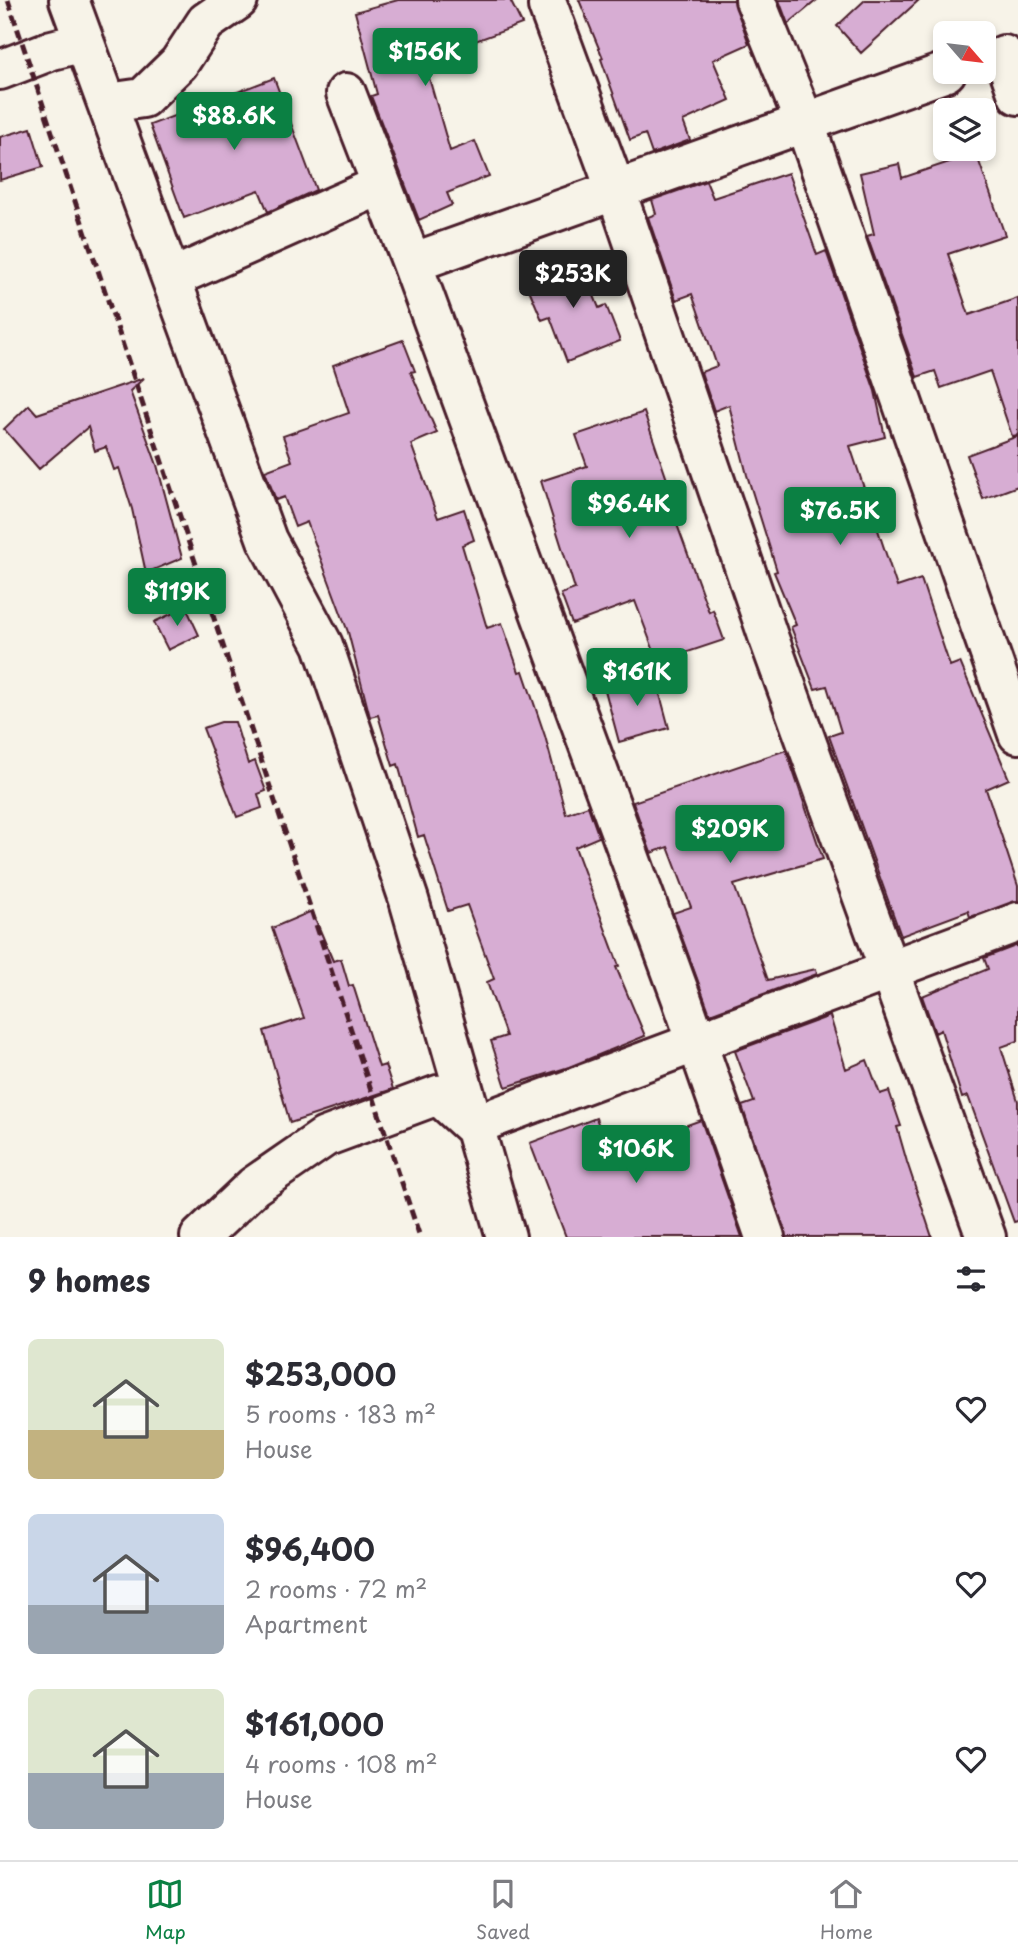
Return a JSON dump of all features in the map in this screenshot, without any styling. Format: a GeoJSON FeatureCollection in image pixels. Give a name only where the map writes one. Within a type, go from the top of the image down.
{"type":"FeatureCollection","features":[{"type":"Feature","properties":{"kind":"street"},"geometry":{"type":"LineString","coordinates":[[69,0],[267,540],[323,645],[409,900],[506,1237]]}},
{"type":"Feature","properties":{"kind":"street"},"geometry":{"type":"LineString","coordinates":[[108,103],[143,98],[179,64],[206,22],[238,0]]}},
{"type":"Feature","properties":{"kind":"street"},"geometry":{"type":"LineString","coordinates":[[755,0],[804,121],[1018,734]]}},
{"type":"Feature","properties":{"kind":"street"},"geometry":{"type":"LineString","coordinates":[[548,6],[616,191],[768,636],[986,1237]]}},
{"type":"Feature","properties":{"kind":"street"},"geometry":{"type":"LineString","coordinates":[[0,70],[52,50],[84,42]]}},
{"type":"Feature","properties":{"kind":"street"},"geometry":{"type":"LineString","coordinates":[[1002,55],[1018,95]]}},
{"type":"Feature","properties":{"kind":"street"},"geometry":{"type":"LineString","coordinates":[[412,263],[933,76]]}},
{"type":"Feature","properties":{"kind":"street"},"geometry":{"type":"LineString","coordinates":[[346,93],[379,186],[412,263],[697,1040],[765,1237]]}},
{"type":"Feature","properties":{"kind":"street"},"geometry":{"type":"LineString","coordinates":[[172,278],[379,186]]}},
{"type":"Feature","properties":{"kind":"street"},"geometry":{"type":"LineString","coordinates":[[472,1126],[1018,922]]}},
{"type":"Feature","properties":{"kind":"street"},"geometry":{"type":"LineString","coordinates":[[200,1237],[254,1186],[325,1137],[439,1095],[472,1126]]}},
{"type":"Feature","properties":{"kind":"building"},"geometry":{"type":"Polygon","coordinates":[[[398,0],[510,0],[522,24],[442,53],[423,57],[450,151],[475,141],[489,176],[447,193],[452,205],[419,220],[371,96],[377,94],[355,12],[398,0]]]}},
{"type":"Feature","properties":{"kind":"building"},"geometry":{"type":"Polygon","coordinates":[[[579,0],[734,0],[749,44],[713,60],[730,100],[683,121],[690,140],[652,154],[645,134],[630,140],[601,59],[603,58],[579,0]]]}},
{"type":"Feature","properties":{"kind":"building"},"geometry":{"type":"Polygon","coordinates":[[[779,0],[817,0],[788,24],[779,0]]]}},
{"type":"Feature","properties":{"kind":"building"},"geometry":{"type":"Polygon","coordinates":[[[865,0],[919,0],[861,53],[837,26],[865,0]]]}},
{"type":"Feature","properties":{"kind":"building"},"geometry":{"type":"Polygon","coordinates":[[[274,78],[316,190],[268,212],[259,190],[184,218],[150,125],[274,78]]]}},
{"type":"Feature","properties":{"kind":"building"},"geometry":{"type":"Polygon","coordinates":[[[31,128],[43,167],[0,180],[0,137],[31,128]]]}},
{"type":"Feature","properties":{"kind":"building"},"geometry":{"type":"Polygon","coordinates":[[[952,161],[979,161],[1005,235],[948,254],[969,315],[1018,298],[1018,435],[1012,436],[990,371],[941,388],[935,371],[917,377],[867,236],[874,234],[860,173],[899,164],[902,178],[952,161]]]}},
{"type":"Feature","properties":{"kind":"building"},"geometry":{"type":"Polygon","coordinates":[[[788,173],[817,255],[826,251],[875,391],[885,437],[850,446],[897,587],[921,579],[950,666],[960,662],[1009,779],[986,789],[1018,886],[1018,901],[970,917],[968,911],[901,936],[829,736],[841,732],[827,686],[815,689],[791,627],[796,625],[774,572],[777,571],[747,475],[729,405],[714,411],[701,372],[717,366],[692,294],[676,300],[648,217],[656,214],[652,200],[706,181],[713,198],[788,173]]]}},
{"type":"Feature","properties":{"kind":"building"},"geometry":{"type":"Polygon","coordinates":[[[579,259],[599,308],[606,305],[620,341],[567,362],[550,317],[542,320],[525,280],[579,259]]]}},
{"type":"Feature","properties":{"kind":"building"},"geometry":{"type":"Polygon","coordinates":[[[403,340],[415,371],[411,372],[437,433],[411,444],[438,518],[464,509],[474,540],[462,545],[487,628],[502,623],[519,672],[523,671],[545,736],[566,814],[588,806],[599,837],[575,847],[619,966],[616,967],[645,1036],[569,1067],[506,1087],[491,1041],[506,1036],[487,982],[494,979],[467,905],[448,911],[424,835],[418,837],[398,764],[393,766],[378,715],[370,717],[348,632],[307,522],[295,527],[284,497],[276,500],[265,471],[292,461],[283,436],[349,413],[333,365],[403,340]]]}},
{"type":"Feature","properties":{"kind":"building"},"geometry":{"type":"Polygon","coordinates":[[[144,378],[130,391],[157,465],[182,558],[146,573],[132,509],[119,468],[114,470],[106,447],[95,451],[88,427],[39,469],[4,429],[29,405],[37,414],[144,378]]]}},
{"type":"Feature","properties":{"kind":"building"},"geometry":{"type":"Polygon","coordinates":[[[644,412],[676,506],[671,508],[709,612],[713,610],[724,640],[658,662],[635,601],[572,624],[561,594],[575,589],[541,481],[587,466],[576,435],[644,412]]]}},
{"type":"Feature","properties":{"kind":"building"},"geometry":{"type":"Polygon","coordinates":[[[1018,436],[1018,486],[983,499],[967,455],[1018,436]]]}},
{"type":"Feature","properties":{"kind":"building"},"geometry":{"type":"Polygon","coordinates":[[[186,607],[199,635],[168,650],[154,622],[186,607]]]}},
{"type":"Feature","properties":{"kind":"building"},"geometry":{"type":"Polygon","coordinates":[[[654,672],[669,728],[619,742],[605,690],[654,672]]]}},
{"type":"Feature","properties":{"kind":"building"},"geometry":{"type":"Polygon","coordinates":[[[221,722],[235,722],[248,764],[255,761],[266,791],[258,794],[262,808],[237,817],[203,728],[221,722]]]}},
{"type":"Feature","properties":{"kind":"building"},"geometry":{"type":"Polygon","coordinates":[[[786,750],[823,859],[734,885],[768,980],[816,969],[817,974],[710,1014],[673,913],[691,907],[668,847],[651,853],[633,802],[786,750]]]}},
{"type":"Feature","properties":{"kind":"building"},"geometry":{"type":"Polygon","coordinates":[[[312,911],[333,961],[341,959],[349,986],[353,985],[379,1067],[385,1065],[393,1089],[290,1123],[264,1031],[304,1018],[272,928],[312,911]]]}},
{"type":"Feature","properties":{"kind":"building"},"geometry":{"type":"Polygon","coordinates":[[[1018,945],[1018,1041],[1001,1047],[1018,1101],[1018,1221],[1014,1222],[968,1096],[962,1098],[941,1030],[935,1033],[922,996],[988,969],[984,958],[1018,945]]]}},
{"type":"Feature","properties":{"kind":"building"},"geometry":{"type":"Polygon","coordinates":[[[830,1016],[846,1069],[867,1060],[880,1094],[889,1091],[901,1126],[897,1127],[907,1162],[932,1237],[786,1237],[742,1106],[754,1102],[735,1051],[830,1016]]]}},
{"type":"Feature","properties":{"kind":"building"},"geometry":{"type":"Polygon","coordinates":[[[596,1118],[609,1153],[701,1120],[742,1237],[566,1237],[530,1143],[596,1118]]]}},
{"type":"Feature","properties":{"kind":"railway"},"geometry":{"type":"LineString","coordinates":[[8,0],[420,1237]]}}]}
